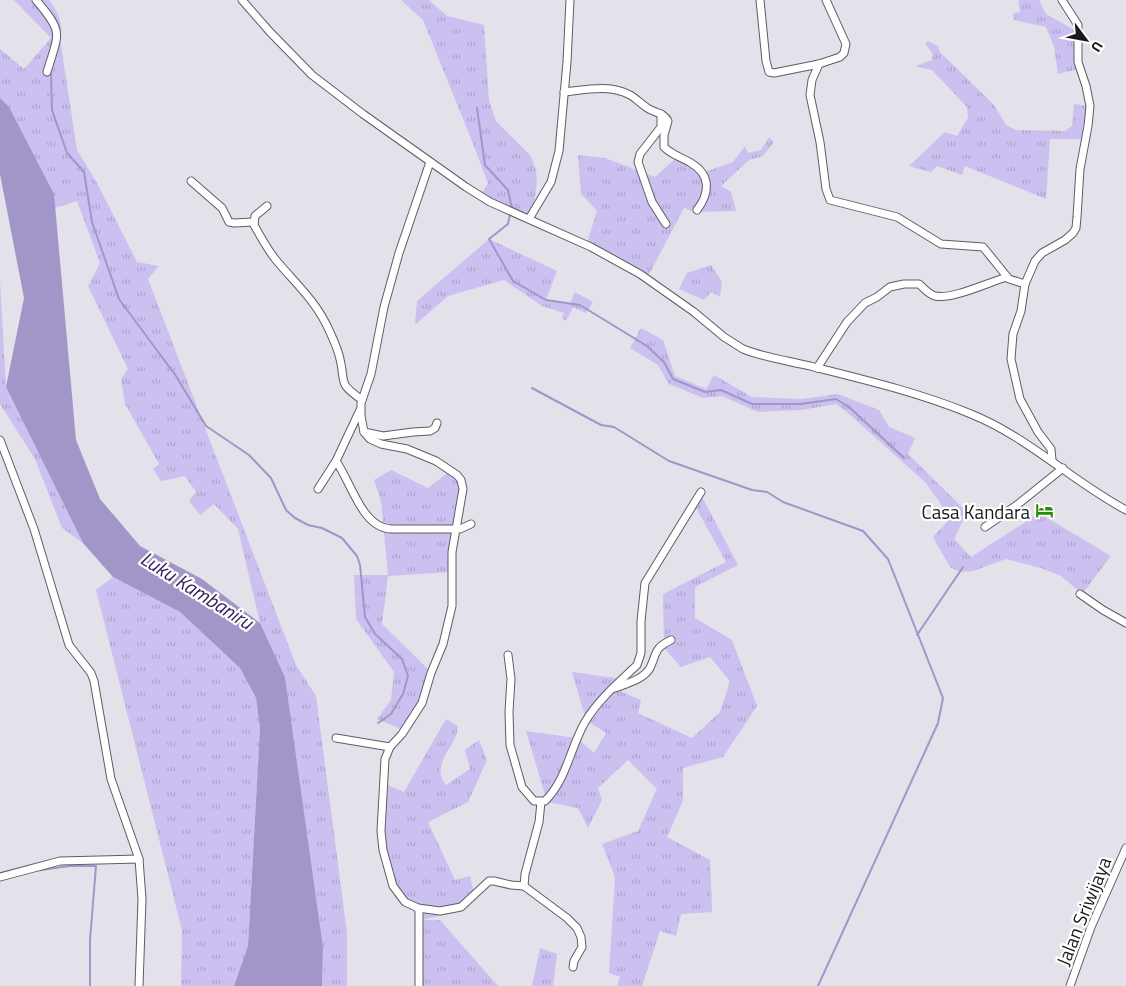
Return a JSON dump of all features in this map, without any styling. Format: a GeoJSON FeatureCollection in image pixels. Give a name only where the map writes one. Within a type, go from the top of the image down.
{"type":"FeatureCollection","features":[{"type":"Feature","properties":{"kind":"street"},"geometry":{"type":"LineString","coordinates":[[36,0],[54,21],[57,30],[58,37],[47,72]]}},
{"type":"Feature","properties":{"kind":"street"},"geometry":{"type":"LineString","coordinates":[[242,0],[270,32],[312,74],[363,114],[430,162],[501,208],[591,247],[640,274],[743,349],[918,395],[973,415],[1000,428],[1052,460],[1096,493],[1126,510]]}},
{"type":"Feature","properties":{"kind":"street"},"geometry":{"type":"LineString","coordinates":[[529,219],[545,194],[555,170],[562,133],[570,0]]}},
{"type":"Feature","properties":{"kind":"street"},"geometry":{"type":"LineString","coordinates":[[760,0],[766,61],[770,72],[774,74],[819,64],[840,57],[846,49],[846,44],[826,0]]}},
{"type":"Feature","properties":{"kind":"street"},"geometry":{"type":"LineString","coordinates":[[1052,460],[1051,449],[1038,432],[1020,399],[1011,359],[1013,334],[1023,306],[1025,284],[1035,261],[1042,253],[1065,240],[1076,228],[1080,169],[1090,106],[1076,53],[1078,25],[1062,0]]}},
{"type":"Feature","properties":{"kind":"street"},"geometry":{"type":"LineString","coordinates":[[819,64],[810,86],[810,95],[820,142],[826,189],[830,200],[897,218],[941,244],[983,247],[1007,277],[1025,284]]}},
{"type":"Feature","properties":{"kind":"street"},"geometry":{"type":"LineString","coordinates":[[564,92],[598,88],[611,89],[628,94],[651,110],[661,114],[668,121],[664,147],[674,156],[691,163],[697,168],[706,184],[707,191],[697,210]]}},
{"type":"Feature","properties":{"kind":"street"},"geometry":{"type":"LineString","coordinates":[[661,114],[661,127],[640,154],[638,162],[652,202],[666,224]]}},
{"type":"Feature","properties":{"kind":"street"},"geometry":{"type":"LineString","coordinates":[[430,162],[399,253],[384,307],[371,374],[362,400],[361,409],[364,432],[370,439],[424,455],[457,476],[461,480],[463,489],[452,552],[452,606],[443,644],[431,672],[422,703],[402,734],[390,746],[385,760],[381,831],[382,850],[393,886],[405,902],[418,908],[440,911],[461,907],[489,881],[524,886],[567,918],[576,928],[581,937],[582,947],[574,961],[573,967]]}},
{"type":"Feature","properties":{"kind":"street"},"geometry":{"type":"LineString","coordinates":[[190,181],[222,208],[229,222],[253,222]]}},
{"type":"Feature","properties":{"kind":"street"},"geometry":{"type":"LineString","coordinates":[[267,206],[255,216],[253,222],[264,244],[306,292],[313,303],[328,329],[339,356],[342,380],[349,391],[362,400]]}},
{"type":"Feature","properties":{"kind":"street"},"geometry":{"type":"LineString","coordinates":[[817,368],[847,322],[861,306],[890,287],[904,284],[919,284],[929,293],[941,297],[959,294],[1007,277]]}},
{"type":"Feature","properties":{"kind":"street"},"geometry":{"type":"LineString","coordinates":[[318,489],[336,461],[361,409]]}},
{"type":"Feature","properties":{"kind":"street"},"geometry":{"type":"LineString","coordinates":[[364,432],[382,436],[430,432],[437,423]]}},
{"type":"Feature","properties":{"kind":"street"},"geometry":{"type":"LineString","coordinates":[[0,440],[34,529],[69,645],[91,674],[94,681],[111,780],[139,860],[142,899],[139,986]]}},
{"type":"Feature","properties":{"kind":"street"},"geometry":{"type":"LineString","coordinates":[[336,461],[365,513],[378,526],[384,529],[460,529],[471,524]]}},
{"type":"Feature","properties":{"kind":"street"},"geometry":{"type":"LineString","coordinates":[[985,526],[1017,505],[1063,468]]}},
{"type":"Feature","properties":{"kind":"street"},"geometry":{"type":"LineString","coordinates":[[508,655],[512,679],[509,712],[510,745],[522,787],[534,801],[541,802],[545,801],[552,794],[559,784],[585,723],[598,703],[636,665],[640,658],[641,621],[646,583],[701,492]]}},
{"type":"Feature","properties":{"kind":"street"},"geometry":{"type":"LineString","coordinates":[[1080,594],[1126,623]]}},
{"type":"Feature","properties":{"kind":"street"},"geometry":{"type":"LineString","coordinates":[[612,689],[627,684],[644,674],[650,668],[657,648],[671,640]]}},
{"type":"Feature","properties":{"kind":"street"},"geometry":{"type":"LineString","coordinates":[[336,738],[390,746]]}},
{"type":"Feature","properties":{"kind":"street"},"geometry":{"type":"LineString","coordinates":[[524,886],[525,874],[540,822],[541,802]]}},
{"type":"Feature","properties":{"kind":"street","name":"Jalan Sriwijaya"},"geometry":{"type":"LineString","coordinates":[[1070,986],[1091,927],[1126,848]]}},
{"type":"Feature","properties":{"kind":"street"},"geometry":{"type":"LineString","coordinates":[[0,877],[60,861],[139,860]]}},
{"type":"Feature","properties":{"kind":"street"},"geometry":{"type":"LineString","coordinates":[[418,908],[420,914],[419,986]]}},
{"type":"Feature","properties":{"kind":"green space"},"geometry":{"type":"Polygon","coordinates":[[[14,0],[49,0],[55,9],[61,23],[60,39],[77,150],[97,183],[137,262],[159,266],[148,279],[296,665],[316,696],[347,933],[347,986],[322,986],[323,947],[285,677],[260,623],[238,529],[214,504],[200,515],[189,501],[196,492],[185,476],[161,481],[153,469],[159,464],[125,404],[121,379],[128,369],[88,286],[100,263],[77,201],[55,208],[54,194],[9,108],[0,98],[0,49],[24,69],[51,38],[14,0]]]}},
{"type":"Feature","properties":{"kind":"green space"},"geometry":{"type":"Polygon","coordinates":[[[401,0],[429,0],[447,16],[484,25],[489,100],[496,121],[531,156],[536,170],[537,182],[533,210],[528,220],[479,198],[488,183],[472,141],[423,20],[401,0]]]}},
{"type":"Feature","properties":{"kind":"green space"},"geometry":{"type":"Polygon","coordinates":[[[1018,0],[1039,0],[1046,14],[1076,31],[1074,43],[1075,70],[1058,74],[1054,47],[1046,27],[1014,20],[1013,13],[1020,12],[1018,0]]]}},
{"type":"Feature","properties":{"kind":"green space"},"geometry":{"type":"Polygon","coordinates":[[[928,41],[938,46],[940,52],[994,105],[1006,125],[1016,130],[1065,131],[1072,126],[1074,104],[1087,106],[1082,139],[1050,139],[1046,199],[965,166],[962,175],[937,166],[931,172],[909,166],[945,132],[957,136],[968,118],[967,107],[932,70],[915,66],[932,60],[933,54],[925,44],[928,41]]]}},
{"type":"Feature","properties":{"kind":"green space"},"geometry":{"type":"Polygon","coordinates":[[[769,137],[774,142],[763,156],[749,160],[721,186],[731,192],[736,211],[694,212],[684,208],[646,280],[586,246],[597,211],[581,194],[578,155],[605,158],[655,177],[676,158],[692,165],[699,174],[733,162],[745,146],[748,153],[761,150],[769,137]]]}},
{"type":"Feature","properties":{"kind":"green space"},"geometry":{"type":"Polygon","coordinates":[[[489,239],[557,271],[546,300],[570,303],[575,292],[593,302],[586,313],[573,307],[566,321],[562,318],[564,313],[542,306],[504,280],[448,296],[415,325],[417,301],[489,239]]]}},
{"type":"Feature","properties":{"kind":"green space"},"geometry":{"type":"Polygon","coordinates":[[[711,265],[722,282],[720,297],[711,292],[704,300],[679,289],[687,273],[711,265]]]}},
{"type":"Feature","properties":{"kind":"green space"},"geometry":{"type":"Polygon","coordinates":[[[0,280],[6,387],[83,543],[62,528],[35,459],[0,404],[0,280]]]}},
{"type":"Feature","properties":{"kind":"green space"},"geometry":{"type":"Polygon","coordinates":[[[641,328],[663,340],[675,376],[706,389],[714,375],[752,397],[802,399],[838,394],[879,410],[889,427],[915,438],[908,454],[967,512],[954,539],[971,557],[1039,513],[1111,556],[1082,594],[1061,576],[1041,568],[1006,559],[973,571],[960,572],[950,567],[933,537],[951,518],[925,482],[847,412],[836,404],[801,410],[758,412],[722,396],[703,398],[669,384],[658,365],[630,348],[641,328]]]}},
{"type":"Feature","properties":{"kind":"green space"},"geometry":{"type":"Polygon","coordinates":[[[391,470],[428,488],[450,471],[456,475],[462,491],[451,572],[388,576],[382,624],[431,672],[420,702],[403,730],[377,719],[391,700],[394,672],[356,619],[354,575],[388,575],[381,501],[374,480],[391,470]]]}},
{"type":"Feature","properties":{"kind":"green space"},"geometry":{"type":"Polygon","coordinates":[[[700,493],[738,565],[695,587],[695,618],[732,640],[757,706],[723,757],[683,768],[683,801],[667,837],[710,860],[712,912],[681,914],[676,936],[660,931],[642,986],[617,986],[620,977],[609,973],[615,877],[602,844],[638,831],[657,789],[628,760],[598,788],[602,800],[588,828],[578,808],[547,802],[526,731],[577,738],[594,753],[606,733],[586,720],[572,672],[622,679],[613,688],[641,700],[638,713],[692,738],[720,712],[730,681],[710,657],[681,667],[665,649],[664,644],[663,594],[726,562],[694,504],[700,493]]]}},
{"type":"Feature","properties":{"kind":"green space"},"geometry":{"type":"Polygon","coordinates":[[[113,577],[180,612],[240,668],[256,698],[260,728],[248,947],[234,986],[181,986],[182,930],[96,590],[113,577]]]}},
{"type":"Feature","properties":{"kind":"green space"},"geometry":{"type":"Polygon","coordinates":[[[446,719],[458,726],[456,736],[445,755],[441,767],[442,779],[446,785],[470,769],[465,750],[479,740],[487,760],[468,802],[428,822],[455,880],[470,876],[474,893],[455,912],[422,920],[440,920],[498,986],[418,986],[418,912],[399,902],[392,889],[381,848],[383,783],[404,792],[446,719]]]}},
{"type":"Feature","properties":{"kind":"green space"},"geometry":{"type":"Polygon","coordinates":[[[540,948],[557,954],[553,986],[532,986],[540,948]]]}},
{"type":"Feature","properties":{"kind":"water","name":"Luku Kambaniru"},"geometry":{"type":"Polygon","coordinates":[[[0,98],[9,107],[54,194],[76,440],[100,499],[140,546],[202,579],[260,623],[285,677],[323,947],[322,986],[234,986],[248,946],[260,728],[256,698],[240,668],[180,612],[113,577],[83,543],[6,387],[24,298],[0,174],[0,98]]]}},
{"type":"Feature","properties":{"kind":"waterway"},"geometry":{"type":"LineString","coordinates":[[51,72],[52,110],[67,153],[84,172],[92,222],[119,299],[176,376],[206,426],[249,455],[271,478],[286,510],[295,518],[342,538],[357,556],[360,565],[365,617],[375,634],[402,659],[408,676],[403,694],[391,714],[378,723]]}},
{"type":"Feature","properties":{"kind":"waterway"},"geometry":{"type":"LineString","coordinates":[[477,108],[485,165],[508,190],[512,209]]}},
{"type":"Feature","properties":{"kind":"waterway"},"geometry":{"type":"LineString","coordinates":[[510,214],[508,224],[489,239],[513,281],[546,300],[580,305],[647,346],[664,362],[673,379],[705,392],[721,390],[752,404],[801,404],[836,399],[849,407],[904,458]]}},
{"type":"Feature","properties":{"kind":"waterway"},"geometry":{"type":"LineString","coordinates":[[532,388],[601,425],[614,427],[669,461],[752,490],[767,492],[783,502],[863,531],[888,559],[943,698],[938,723],[818,986]]}},
{"type":"Feature","properties":{"kind":"waterway"},"geometry":{"type":"LineString","coordinates":[[917,635],[963,567]]}},
{"type":"Feature","properties":{"kind":"waterway"},"geometry":{"type":"LineString","coordinates":[[34,871],[69,866],[96,866],[90,940],[90,986]]}},
{"type":"Feature","properties":{"kind":"place","name":"Casa Kandara"},"geometry":{"type":"Point","coordinates":[1044,511]}}]}
